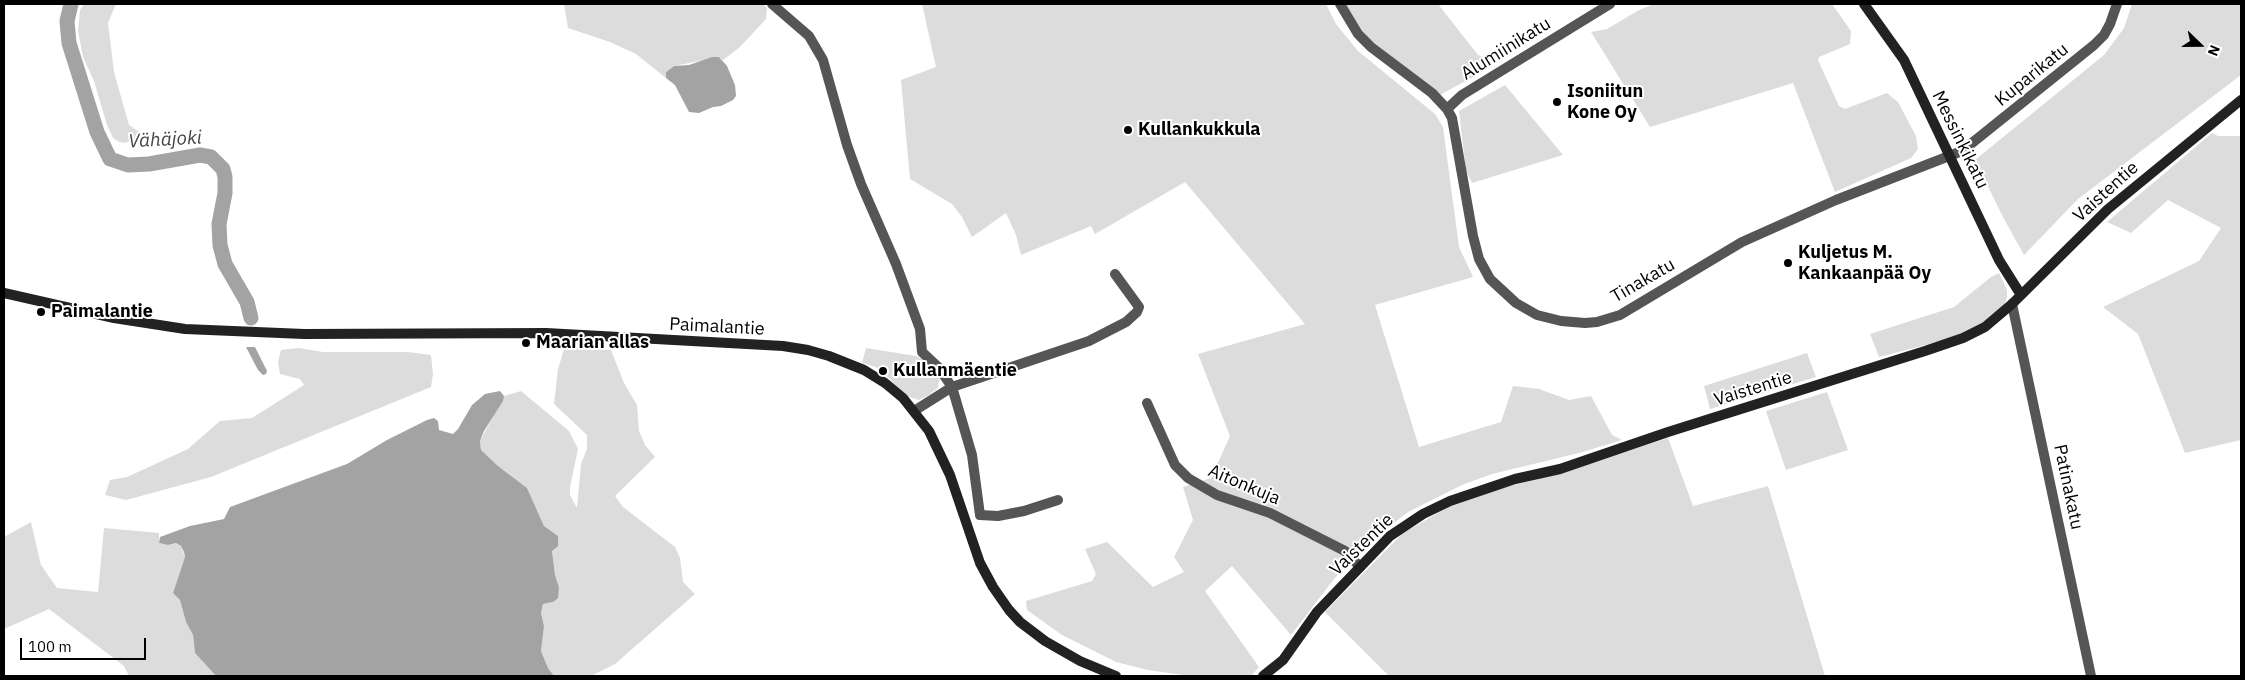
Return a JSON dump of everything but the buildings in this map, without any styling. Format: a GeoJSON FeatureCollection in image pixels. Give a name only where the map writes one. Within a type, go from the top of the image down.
{"type":"FeatureCollection","features":[{"type":"Feature","properties":{"kind":"street"},"geometry":{"type":"LineString","coordinates":[[772,4],[809,36],[823,60],[860,184],[896,264],[920,329],[922,352],[938,367],[952,387],[972,455],[980,516],[1007,515],[1058,500]]}},
{"type":"Feature","properties":{"kind":"street","name":"Tinakatu"},"geometry":{"type":"LineString","coordinates":[[1340,4],[1358,34],[1371,47],[1432,93],[1447,109],[1455,127],[1473,236],[1484,269],[1498,287],[1516,303],[1538,315],[1561,321],[1597,322],[1620,315],[1742,242],[1836,200],[1950,156]]}},
{"type":"Feature","properties":{"kind":"street","name":"Alumiinikatu"},"geometry":{"type":"LineString","coordinates":[[1447,109],[1462,95],[1610,4]]}},
{"type":"Feature","properties":{"kind":"street","name":"Messinkikatu"},"geometry":{"type":"LineString","coordinates":[[1864,4],[1904,60],[1999,260],[2021,295]]}},
{"type":"Feature","properties":{"kind":"street","name":"Kuparikatu"},"geometry":{"type":"LineString","coordinates":[[1950,156],[1962,151],[2094,45],[2104,35],[2117,4]]}},
{"type":"Feature","properties":{"kind":"street","name":"Vaistentie"},"geometry":{"type":"LineString","coordinates":[[1263,676],[1282,660],[1317,612],[1390,536],[1423,514],[1450,501],[1515,479],[1560,469],[1668,432],[1925,351],[1964,338],[1985,327],[2012,304],[2108,209],[2241,100]]}},
{"type":"Feature","properties":{"kind":"street"},"geometry":{"type":"LineString","coordinates":[[914,411],[952,387],[1089,342],[1126,322],[1139,307],[1115,274]]}},
{"type":"Feature","properties":{"kind":"street","name":"Paimalantie"},"geometry":{"type":"LineString","coordinates":[[4,293],[151,325],[228,332],[304,334],[424,332],[546,334],[783,346],[808,350],[864,370],[894,390],[914,411],[929,431],[939,449],[980,563],[1000,598],[1020,622],[1045,641],[1080,661],[1116,676]]}},
{"type":"Feature","properties":{"kind":"street","name":"Patinakatu"},"geometry":{"type":"LineString","coordinates":[[2012,304],[2091,676]]}},
{"type":"Feature","properties":{"kind":"street","name":"Aitonkuja"},"geometry":{"type":"LineString","coordinates":[[1147,403],[1175,465],[1188,478],[1217,495],[1270,513],[1345,551],[1360,567]]}},
{"type":"Feature","properties":{"kind":"shaded area"},"geometry":{"type":"Polygon","coordinates":[[[84,4],[116,4],[108,23],[114,72],[129,125],[145,136],[125,143],[113,138],[107,125],[94,81],[83,57],[78,31],[80,10],[84,4]]]}},
{"type":"Feature","properties":{"kind":"shaded area"},"geometry":{"type":"Polygon","coordinates":[[[564,4],[763,4],[767,8],[766,19],[739,48],[723,60],[719,57],[674,66],[666,72],[666,78],[636,54],[610,42],[568,28],[564,4]]]}},
{"type":"Feature","properties":{"kind":"shaded area"},"geometry":{"type":"Polygon","coordinates":[[[922,4],[1326,4],[1336,24],[1358,51],[1435,114],[1443,127],[1459,247],[1473,277],[1375,305],[1419,447],[1501,422],[1513,386],[1539,389],[1569,400],[1591,396],[1612,435],[1622,440],[1579,453],[1492,474],[1462,485],[1408,512],[1351,557],[1291,635],[1232,566],[1205,591],[1259,667],[1251,676],[1190,676],[1148,670],[1116,662],[1062,635],[1027,610],[1026,601],[1092,581],[1096,574],[1085,549],[1107,542],[1153,587],[1184,572],[1174,557],[1193,520],[1183,487],[1211,478],[1230,436],[1198,354],[1305,324],[1185,182],[1095,234],[1091,226],[1021,255],[1016,235],[1006,213],[972,237],[962,217],[952,204],[910,179],[901,80],[936,67],[922,4]]]}},
{"type":"Feature","properties":{"kind":"shaded area"},"geometry":{"type":"Polygon","coordinates":[[[1345,4],[1438,4],[1478,55],[1483,57],[1491,67],[1440,95],[1362,33],[1345,4]]]}},
{"type":"Feature","properties":{"kind":"shaded area"},"geometry":{"type":"Polygon","coordinates":[[[1654,4],[1832,4],[1851,31],[1850,44],[1819,57],[1818,60],[1839,106],[1845,109],[1887,93],[1898,102],[1916,136],[1918,149],[1911,158],[1835,192],[1793,83],[1650,127],[1591,32],[1607,29],[1639,10],[1654,4]]]}},
{"type":"Feature","properties":{"kind":"shaded area"},"geometry":{"type":"Polygon","coordinates":[[[2132,4],[2241,4],[2241,75],[2078,199],[2024,255],[1975,160],[2104,55],[2124,28],[2132,4]]]}},
{"type":"Feature","properties":{"kind":"shaded area"},"geometry":{"type":"Polygon","coordinates":[[[712,57],[719,57],[727,66],[735,85],[736,96],[733,100],[721,106],[699,113],[689,112],[675,85],[666,78],[666,72],[674,66],[689,65],[712,57]]]}},
{"type":"Feature","properties":{"kind":"shaded area"},"geometry":{"type":"Polygon","coordinates":[[[1505,85],[1563,155],[1472,183],[1466,170],[1459,111],[1505,85]]]}},
{"type":"Feature","properties":{"kind":"shaded area"},"geometry":{"type":"Polygon","coordinates":[[[2212,133],[2218,136],[2241,136],[2241,440],[2185,453],[2138,334],[2103,307],[2199,261],[2221,228],[2168,200],[2131,233],[2107,222],[2212,133]]]}},
{"type":"Feature","properties":{"kind":"shaded area"},"geometry":{"type":"Polygon","coordinates":[[[1999,273],[2007,290],[2007,298],[2004,305],[1983,323],[1945,340],[1879,357],[1870,334],[1954,307],[1991,277],[1999,273]]]}},
{"type":"Feature","properties":{"kind":"shaded area"},"geometry":{"type":"Polygon","coordinates":[[[565,346],[611,350],[624,383],[637,405],[639,431],[645,445],[655,457],[615,496],[623,507],[675,547],[680,558],[683,582],[695,594],[615,664],[591,676],[554,676],[548,668],[541,651],[544,626],[541,613],[543,604],[553,602],[559,587],[555,575],[552,550],[558,536],[544,526],[527,488],[498,466],[481,450],[480,441],[504,396],[521,391],[569,431],[578,449],[570,487],[570,495],[577,508],[581,464],[587,449],[587,435],[554,404],[558,369],[565,346]]]}},
{"type":"Feature","properties":{"kind":"shaded area"},"geometry":{"type":"Polygon","coordinates":[[[246,347],[255,347],[267,371],[266,374],[263,375],[258,370],[246,347]]]}},
{"type":"Feature","properties":{"kind":"shaded area"},"geometry":{"type":"Polygon","coordinates":[[[299,348],[323,352],[408,352],[431,355],[433,374],[431,387],[211,477],[126,500],[105,495],[110,480],[127,477],[188,449],[220,421],[252,418],[304,385],[300,379],[280,374],[278,362],[281,350],[299,348]]]}},
{"type":"Feature","properties":{"kind":"shaded area"},"geometry":{"type":"Polygon","coordinates":[[[866,348],[916,356],[926,361],[937,371],[940,377],[938,388],[919,400],[906,396],[876,367],[862,363],[866,348]]]}},
{"type":"Feature","properties":{"kind":"shaded area"},"geometry":{"type":"Polygon","coordinates":[[[1807,353],[1816,377],[1710,409],[1704,386],[1807,353]]]}},
{"type":"Feature","properties":{"kind":"shaded area","name":"Maarian allas"},"geometry":{"type":"Polygon","coordinates":[[[500,391],[504,396],[503,401],[484,431],[480,441],[481,450],[498,466],[527,488],[544,526],[558,536],[558,546],[552,551],[555,575],[559,587],[558,598],[553,602],[543,604],[541,613],[544,626],[541,651],[548,668],[554,676],[216,676],[195,653],[193,635],[186,622],[180,600],[173,593],[185,557],[184,552],[181,546],[176,543],[168,545],[159,543],[160,537],[190,526],[224,519],[230,507],[347,464],[387,440],[427,420],[434,418],[438,421],[439,430],[453,434],[472,405],[485,394],[500,391]]]}},
{"type":"Feature","properties":{"kind":"shaded area"},"geometry":{"type":"Polygon","coordinates":[[[1827,392],[1848,450],[1786,470],[1766,411],[1827,392]]]}},
{"type":"Feature","properties":{"kind":"shaded area"},"geometry":{"type":"Polygon","coordinates":[[[1668,438],[1693,506],[1768,486],[1825,676],[1389,676],[1325,612],[1402,534],[1448,507],[1495,490],[1561,473],[1668,438]]]}},
{"type":"Feature","properties":{"kind":"shaded area"},"geometry":{"type":"Polygon","coordinates":[[[31,522],[41,565],[57,588],[98,592],[104,528],[159,533],[159,543],[168,545],[176,543],[181,546],[185,557],[173,593],[180,600],[186,622],[193,635],[195,653],[216,676],[129,676],[124,666],[49,609],[4,629],[4,537],[31,522]]]}},
{"type":"Feature","properties":{"kind":"waterway","name":"Vähäjoki"},"geometry":{"type":"LineString","coordinates":[[71,4],[67,21],[69,43],[97,132],[110,159],[128,165],[149,164],[200,155],[211,157],[223,169],[225,193],[219,224],[220,245],[225,264],[247,302],[251,318]]}},
{"type":"Feature","properties":{"kind":"place","name":"Isoniitun Kone Oy"},"geometry":{"type":"Point","coordinates":[1557,102]}},
{"type":"Feature","properties":{"kind":"place","name":"Kullankukkula"},"geometry":{"type":"Point","coordinates":[1128,130]}},
{"type":"Feature","properties":{"kind":"place","name":"Kuljetus M. Kankaanpää Oy"},"geometry":{"type":"Point","coordinates":[1788,263]}},
{"type":"Feature","properties":{"kind":"place","name":"Paimalantie"},"geometry":{"type":"Point","coordinates":[41,312]}},
{"type":"Feature","properties":{"kind":"place","name":"Maarian allas"},"geometry":{"type":"Point","coordinates":[526,343]}},
{"type":"Feature","properties":{"kind":"place","name":"Kullanmäentie"},"geometry":{"type":"Point","coordinates":[883,371]}}]}
